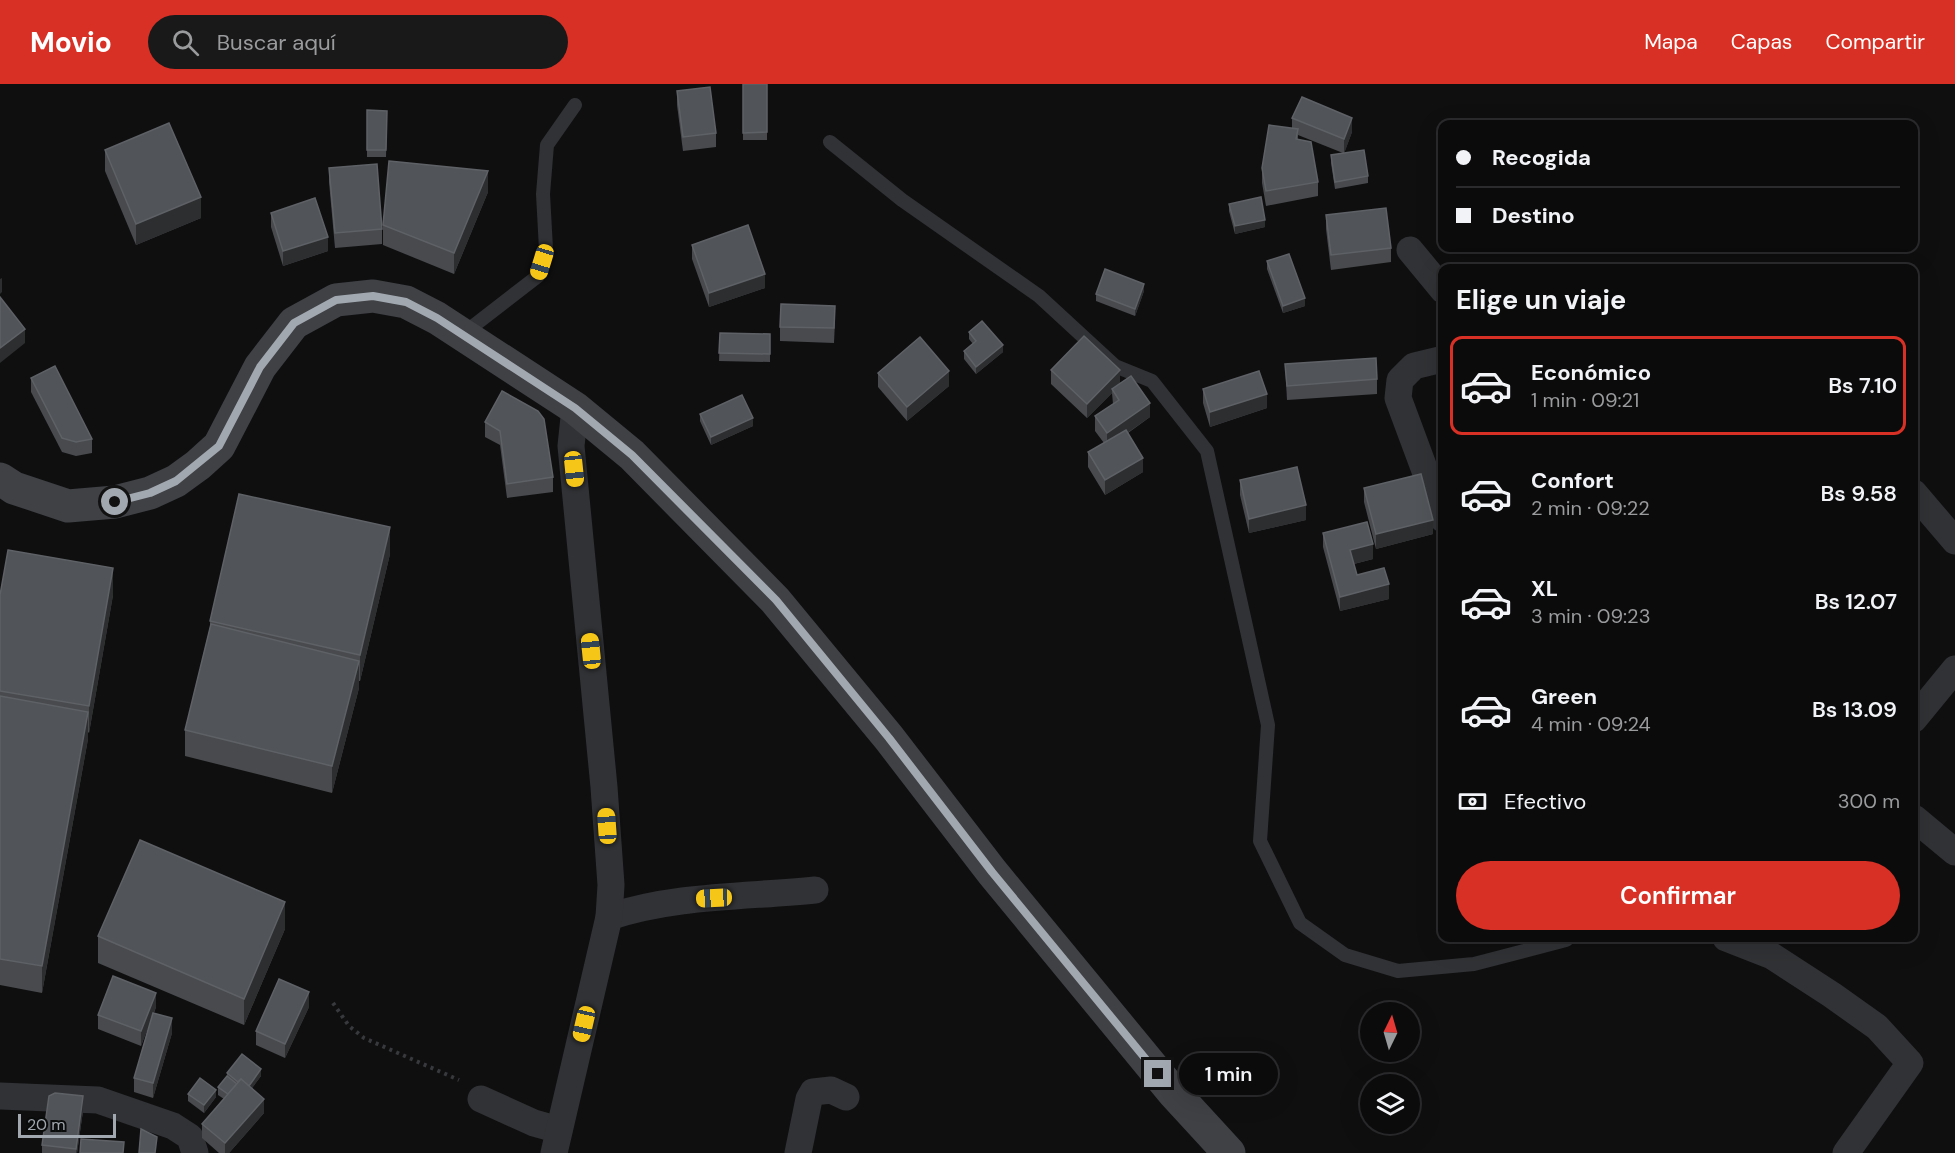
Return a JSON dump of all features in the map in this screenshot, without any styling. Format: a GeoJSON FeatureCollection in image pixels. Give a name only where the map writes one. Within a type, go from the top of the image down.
{"type":"FeatureCollection","features":[{"type":"Feature","properties":{"kind":"main road"},"geometry":{"type":"LineString","coordinates":[[0,479],[14,488],[68,506],[115,502],[150,493],[176,481],[219,446],[260,367],[294,323],[336,300],[373,296],[406,302],[437,318],[575,408],[632,455],[776,600],[889,738],[1007,890],[1173,1092],[1229,1153]]}},
{"type":"Feature","properties":{"kind":"street"},"geometry":{"type":"LineString","coordinates":[[1410,250],[1438,284]]}},
{"type":"Feature","properties":{"kind":"street"},"geometry":{"type":"LineString","coordinates":[[1438,360],[1414,366],[1400,380],[1398,398],[1438,506]]}},
{"type":"Feature","properties":{"kind":"street"},"geometry":{"type":"LineString","coordinates":[[481,1099],[534,1123],[557,1141],[609,917],[610,885],[604,788],[571,446],[575,408]]}},
{"type":"Feature","properties":{"kind":"street"},"geometry":{"type":"LineString","coordinates":[[1918,498],[1955,541]]}},
{"type":"Feature","properties":{"kind":"street"},"geometry":{"type":"LineString","coordinates":[[1918,714],[1955,669]]}},
{"type":"Feature","properties":{"kind":"street"},"geometry":{"type":"LineString","coordinates":[[1918,821],[1955,852]]}},
{"type":"Feature","properties":{"kind":"street"},"geometry":{"type":"LineString","coordinates":[[609,917],[628,911],[693,899],[815,890]]}},
{"type":"Feature","properties":{"kind":"street"},"geometry":{"type":"LineString","coordinates":[[1736,942],[1772,957],[1832,995],[1877,1027],[1910,1063],[1846,1153]]}},
{"type":"Feature","properties":{"kind":"street"},"geometry":{"type":"LineString","coordinates":[[798,1153],[809,1099],[813,1092],[831,1090],[846,1097]]}},
{"type":"Feature","properties":{"kind":"street"},"geometry":{"type":"LineString","coordinates":[[0,1096],[98,1100],[173,1126],[190,1137],[195,1153]]}},
{"type":"Feature","properties":{"kind":"lane"},"geometry":{"type":"LineString","coordinates":[[463,334],[538,276],[546,249],[543,194],[547,145],[575,105]]}},
{"type":"Feature","properties":{"kind":"lane"},"geometry":{"type":"LineString","coordinates":[[830,142],[902,200],[1039,296],[1115,366],[1152,381],[1207,451],[1268,725],[1260,841],[1300,923],[1345,955],[1398,971],[1474,964],[1558,942]]}},
{"type":"Feature","properties":{"kind":"path"},"geometry":{"type":"LineString","coordinates":[[333,1003],[349,1026],[363,1038],[477,1089],[481,1099]]}},
{"type":"Feature","properties":{"kind":"building"},"geometry":{"type":"Polygon","coordinates":[[[743,84],[767,84],[767,132],[743,133],[743,84]]]}},
{"type":"Feature","properties":{"kind":"building"},"geometry":{"type":"Polygon","coordinates":[[[710,87],[716,133],[683,137],[677,91],[710,87]]]}},
{"type":"Feature","properties":{"kind":"building"},"geometry":{"type":"Polygon","coordinates":[[[1302,97],[1352,118],[1344,139],[1292,118],[1302,97]]]}},
{"type":"Feature","properties":{"kind":"building"},"geometry":{"type":"Polygon","coordinates":[[[367,110],[387,111],[386,150],[367,150],[367,110]]]}},
{"type":"Feature","properties":{"kind":"building"},"geometry":{"type":"Polygon","coordinates":[[[169,123],[201,197],[136,224],[105,150],[169,123]]]}},
{"type":"Feature","properties":{"kind":"building"},"geometry":{"type":"Polygon","coordinates":[[[1269,125],[1298,129],[1296,139],[1311,142],[1318,182],[1266,191],[1262,168],[1269,125]]]}},
{"type":"Feature","properties":{"kind":"building"},"geometry":{"type":"Polygon","coordinates":[[[1364,150],[1368,176],[1335,182],[1331,155],[1364,150]]]}},
{"type":"Feature","properties":{"kind":"building"},"geometry":{"type":"Polygon","coordinates":[[[389,161],[488,171],[454,253],[383,225],[389,161]]]}},
{"type":"Feature","properties":{"kind":"building"},"geometry":{"type":"Polygon","coordinates":[[[377,164],[382,229],[335,233],[329,168],[377,164]]]}},
{"type":"Feature","properties":{"kind":"building"},"geometry":{"type":"Polygon","coordinates":[[[1261,197],[1265,220],[1235,226],[1229,204],[1261,197]]]}},
{"type":"Feature","properties":{"kind":"building"},"geometry":{"type":"Polygon","coordinates":[[[315,198],[328,237],[283,251],[271,213],[315,198]]]}},
{"type":"Feature","properties":{"kind":"building"},"geometry":{"type":"Polygon","coordinates":[[[1386,208],[1391,248],[1331,255],[1326,215],[1386,208]]]}},
{"type":"Feature","properties":{"kind":"building"},"geometry":{"type":"Polygon","coordinates":[[[748,225],[765,274],[709,293],[692,245],[748,225]]]}},
{"type":"Feature","properties":{"kind":"building"},"geometry":{"type":"Polygon","coordinates":[[[1289,254],[1305,298],[1283,306],[1267,261],[1289,254]]]}},
{"type":"Feature","properties":{"kind":"building"},"geometry":{"type":"Polygon","coordinates":[[[1105,269],[1144,284],[1135,309],[1096,294],[1105,269]]]}},
{"type":"Feature","properties":{"kind":"building"},"geometry":{"type":"Polygon","coordinates":[[[0,297],[25,329],[0,348],[0,297]]]}},
{"type":"Feature","properties":{"kind":"building"},"geometry":{"type":"Polygon","coordinates":[[[781,304],[835,306],[834,328],[780,327],[781,304]]]}},
{"type":"Feature","properties":{"kind":"building"},"geometry":{"type":"Polygon","coordinates":[[[982,321],[1003,345],[976,367],[964,351],[976,341],[969,332],[982,321]]]}},
{"type":"Feature","properties":{"kind":"building"},"geometry":{"type":"Polygon","coordinates":[[[720,333],[770,334],[770,354],[719,353],[720,333]]]}},
{"type":"Feature","properties":{"kind":"building"},"geometry":{"type":"Polygon","coordinates":[[[1084,336],[1120,370],[1087,404],[1051,370],[1084,336]]]}},
{"type":"Feature","properties":{"kind":"building"},"geometry":{"type":"Polygon","coordinates":[[[920,337],[949,371],[907,407],[878,373],[920,337]]]}},
{"type":"Feature","properties":{"kind":"building"},"geometry":{"type":"Polygon","coordinates":[[[1376,358],[1377,379],[1287,386],[1285,364],[1376,358]]]}},
{"type":"Feature","properties":{"kind":"building"},"geometry":{"type":"Polygon","coordinates":[[[55,366],[92,439],[76,442],[62,438],[31,378],[55,366]]]}},
{"type":"Feature","properties":{"kind":"building"},"geometry":{"type":"Polygon","coordinates":[[[1259,371],[1267,394],[1210,412],[1203,389],[1259,371]]]}},
{"type":"Feature","properties":{"kind":"building"},"geometry":{"type":"Polygon","coordinates":[[[1131,376],[1150,403],[1107,433],[1095,416],[1119,400],[1112,389],[1131,376]]]}},
{"type":"Feature","properties":{"kind":"building"},"geometry":{"type":"Polygon","coordinates":[[[502,391],[538,411],[544,419],[553,477],[507,484],[500,431],[485,422],[502,391]]]}},
{"type":"Feature","properties":{"kind":"building"},"geometry":{"type":"Polygon","coordinates":[[[742,395],[753,418],[711,437],[700,414],[742,395]]]}},
{"type":"Feature","properties":{"kind":"building"},"geometry":{"type":"Polygon","coordinates":[[[1126,430],[1143,458],[1105,480],[1088,452],[1126,430]]]}},
{"type":"Feature","properties":{"kind":"building"},"geometry":{"type":"Polygon","coordinates":[[[1297,467],[1306,505],[1249,519],[1240,480],[1297,467]]]}},
{"type":"Feature","properties":{"kind":"building"},"geometry":{"type":"Polygon","coordinates":[[[1421,474],[1433,520],[1376,534],[1364,488],[1421,474]]]}},
{"type":"Feature","properties":{"kind":"building"},"geometry":{"type":"Polygon","coordinates":[[[239,494],[390,527],[360,655],[210,621],[239,494]]]}},
{"type":"Feature","properties":{"kind":"building"},"geometry":{"type":"Polygon","coordinates":[[[1367,522],[1373,544],[1350,550],[1357,575],[1384,568],[1389,584],[1340,597],[1323,533],[1367,522]]]}},
{"type":"Feature","properties":{"kind":"building"},"geometry":{"type":"Polygon","coordinates":[[[8,550],[113,568],[89,706],[0,691],[0,595],[8,550]]]}},
{"type":"Feature","properties":{"kind":"building"},"geometry":{"type":"Polygon","coordinates":[[[211,624],[359,661],[332,766],[185,730],[211,624]]]}},
{"type":"Feature","properties":{"kind":"building"},"geometry":{"type":"Polygon","coordinates":[[[0,696],[88,712],[42,966],[0,959],[0,696]]]}},
{"type":"Feature","properties":{"kind":"building"},"geometry":{"type":"Polygon","coordinates":[[[140,840],[285,902],[244,999],[98,936],[140,840]]]}},
{"type":"Feature","properties":{"kind":"building"},"geometry":{"type":"Polygon","coordinates":[[[113,976],[156,993],[141,1031],[98,1015],[113,976]]]}},
{"type":"Feature","properties":{"kind":"building"},"geometry":{"type":"Polygon","coordinates":[[[279,979],[309,992],[285,1044],[256,1031],[279,979]]]}},
{"type":"Feature","properties":{"kind":"building"},"geometry":{"type":"Polygon","coordinates":[[[153,1013],[172,1018],[153,1083],[134,1078],[153,1013]]]}},
{"type":"Feature","properties":{"kind":"building"},"geometry":{"type":"Polygon","coordinates":[[[242,1054],[261,1069],[249,1086],[241,1079],[238,1082],[227,1073],[242,1054]]]}},
{"type":"Feature","properties":{"kind":"building"},"geometry":{"type":"Polygon","coordinates":[[[227,1076],[237,1084],[228,1094],[218,1087],[227,1076]]]}},
{"type":"Feature","properties":{"kind":"building"},"geometry":{"type":"Polygon","coordinates":[[[200,1078],[216,1090],[204,1105],[188,1094],[200,1078]]]}},
{"type":"Feature","properties":{"kind":"building"},"geometry":{"type":"Polygon","coordinates":[[[241,1079],[264,1099],[225,1143],[202,1124],[241,1079]]]}},
{"type":"Feature","properties":{"kind":"building"},"geometry":{"type":"Polygon","coordinates":[[[55,1093],[83,1096],[76,1149],[42,1145],[49,1096],[55,1093]]]}},
{"type":"Feature","properties":{"kind":"building"},"geometry":{"type":"Polygon","coordinates":[[[141,1129],[157,1137],[155,1153],[139,1153],[141,1129]]]}},
{"type":"Feature","properties":{"kind":"building"},"geometry":{"type":"Polygon","coordinates":[[[81,1139],[124,1142],[123,1153],[80,1153],[81,1139]]]}},
{"type":"Feature","properties":{"kind":"route"},"geometry":{"type":"LineString","coordinates":[[115,502],[150,493],[176,481],[219,446],[260,367],[294,323],[336,300],[373,296],[406,302],[437,318],[575,408],[618,443],[776,600],[889,738],[992,872],[1158,1074]]}}]}
